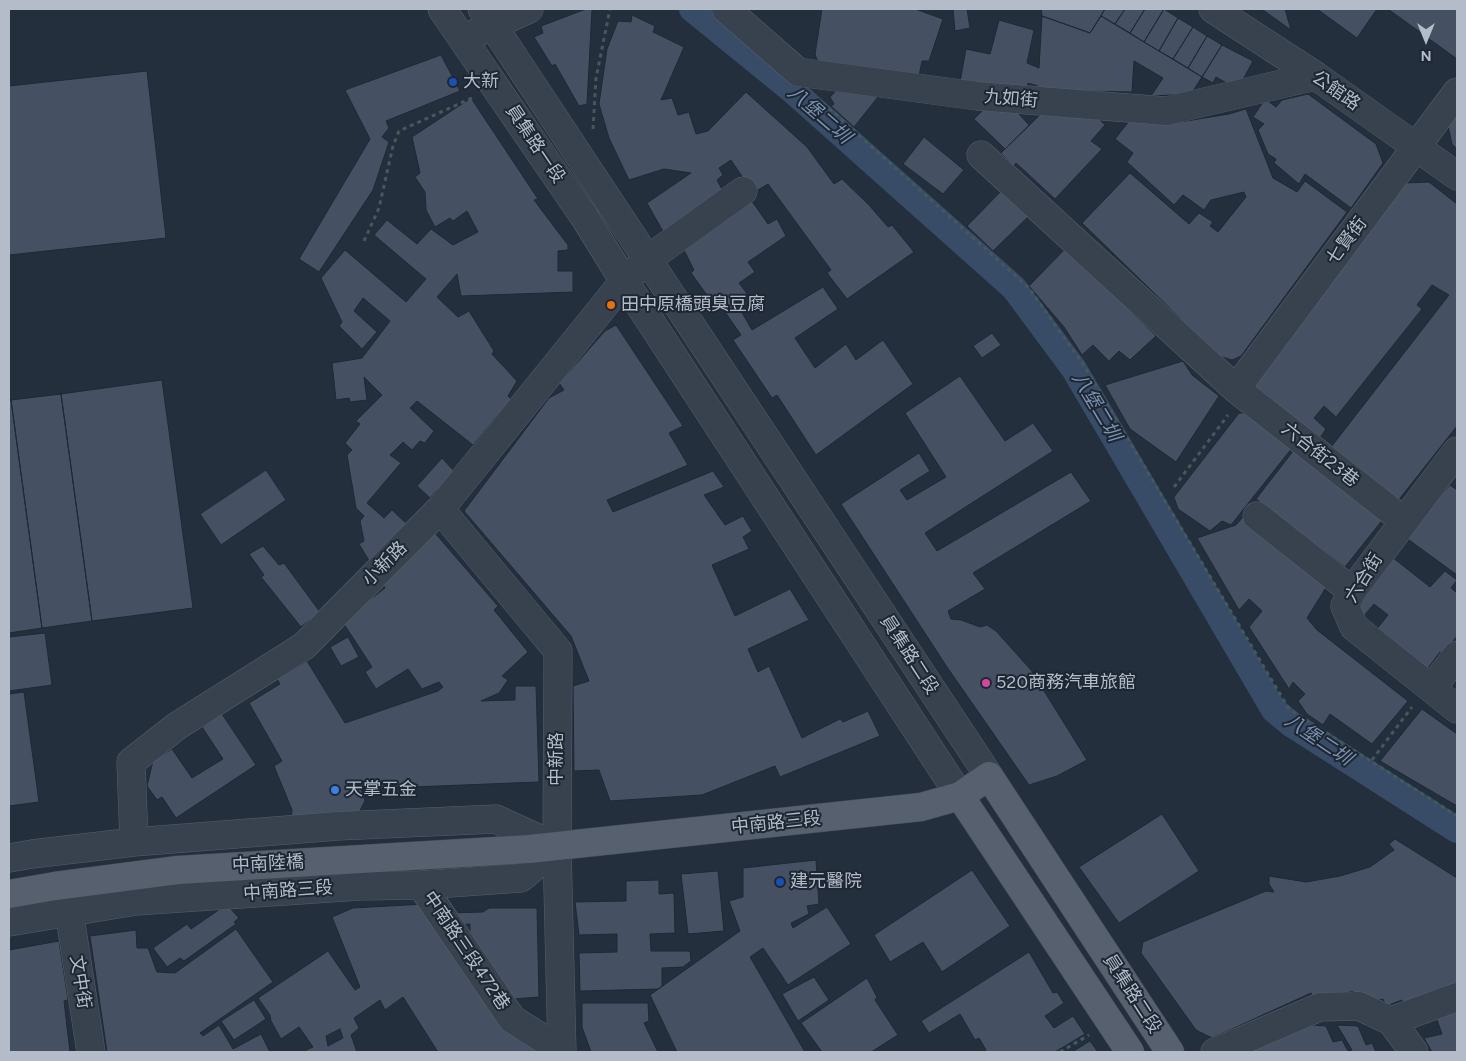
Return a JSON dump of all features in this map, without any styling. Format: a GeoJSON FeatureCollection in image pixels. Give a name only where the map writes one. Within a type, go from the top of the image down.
{"type":"FeatureCollection","features":[{"type":"Feature","properties":{"kind":"main road","name":"中南路三段"},"geometry":{"type":"LineString","coordinates":[[529,849],[921,807],[960,796],[989,776]]}},
{"type":"Feature","properties":{"kind":"main road","name":"員集路二段"},"geometry":{"type":"LineString","coordinates":[[989,776],[1170,1052]]}},
{"type":"Feature","properties":{"kind":"main road","name":"員集路二段"},"geometry":{"type":"LineString","coordinates":[[960,796],[1130,1052]]}},
{"type":"Feature","properties":{"kind":"main road","name":"中南陸橋"},"geometry":{"type":"LineString","coordinates":[[9,894],[178,870],[529,849]]}},
{"type":"Feature","properties":{"kind":"street","name":"員集路一段"},"geometry":{"type":"LineString","coordinates":[[442,9],[585,218],[624,281]]}},
{"type":"Feature","properties":{"kind":"street"},"geometry":{"type":"LineString","coordinates":[[464,40],[487,17],[529,9]]}},
{"type":"Feature","properties":{"kind":"street"},"geometry":{"type":"LineString","coordinates":[[726,9],[798,72]]}},
{"type":"Feature","properties":{"kind":"street","name":"公館路"},"geometry":{"type":"LineString","coordinates":[[1230,13],[1457,176]]}},
{"type":"Feature","properties":{"kind":"street","name":"員集路一段"},"geometry":{"type":"LineString","coordinates":[[487,17],[648,259]]}},
{"type":"Feature","properties":{"kind":"street","name":"九如街"},"geometry":{"type":"LineString","coordinates":[[798,72],[977,96],[1166,111],[1316,76]]}},
{"type":"Feature","properties":{"kind":"street","name":"七賢街"},"geometry":{"type":"LineString","coordinates":[[1239,392],[1457,92]]}},
{"type":"Feature","properties":{"kind":"street"},"geometry":{"type":"LineString","coordinates":[[981,155],[1239,392]]}},
{"type":"Feature","properties":{"kind":"street","name":"小新路"},"geometry":{"type":"LineString","coordinates":[[134,842],[131,762],[177,726],[304,646],[440,509],[624,281],[648,259],[743,191]]}},
{"type":"Feature","properties":{"kind":"street","name":"員集路二段"},"geometry":{"type":"LineString","coordinates":[[648,259],[989,776]]}},
{"type":"Feature","properties":{"kind":"street","name":"員集路二段"},"geometry":{"type":"LineString","coordinates":[[624,281],[960,796]]}},
{"type":"Feature","properties":{"kind":"street","name":"六合街23巷"},"geometry":{"type":"LineString","coordinates":[[1239,392],[1404,521]]}},
{"type":"Feature","properties":{"kind":"street","name":"六合街"},"geometry":{"type":"LineString","coordinates":[[1457,451],[1352,591],[1345,606],[1354,627],[1457,709]]}},
{"type":"Feature","properties":{"kind":"street","name":"中新路"},"geometry":{"type":"LineString","coordinates":[[440,509],[558,650],[557,846],[562,1051]]}},
{"type":"Feature","properties":{"kind":"street"},"geometry":{"type":"LineString","coordinates":[[1257,516],[1352,591]]}},
{"type":"Feature","properties":{"kind":"street"},"geometry":{"type":"LineString","coordinates":[[1432,688],[1457,655]]}},
{"type":"Feature","properties":{"kind":"street","name":"中南路三段"},"geometry":{"type":"LineString","coordinates":[[9,858],[134,842],[338,826],[496,819],[557,846],[521,878],[421,885],[360,886],[136,901],[9,922]]}},
{"type":"Feature","properties":{"kind":"street","name":"中南路三段472巷"},"geometry":{"type":"LineString","coordinates":[[421,885],[512,1018],[562,1051]]}},
{"type":"Feature","properties":{"kind":"street","name":"文中街"},"geometry":{"type":"LineString","coordinates":[[69,911],[91,1052]]}},
{"type":"Feature","properties":{"kind":"street"},"geometry":{"type":"LineString","coordinates":[[1391,1021],[1457,997]]}},
{"type":"Feature","properties":{"kind":"street"},"geometry":{"type":"LineString","coordinates":[[1215,1052],[1320,1007],[1360,1006],[1391,1021],[1414,1052]]}},
{"type":"Feature","properties":{"kind":"path"},"geometry":{"type":"LineString","coordinates":[[590,172],[596,78],[610,9]]}},
{"type":"Feature","properties":{"kind":"path"},"geometry":{"type":"LineString","coordinates":[[798,72],[810,91],[1029,288],[1085,367],[1289,709],[1372,760],[1457,816]]}},
{"type":"Feature","properties":{"kind":"path"},"geometry":{"type":"LineString","coordinates":[[364,241],[379,208],[393,146],[399,131],[496,87]]}},
{"type":"Feature","properties":{"kind":"path"},"geometry":{"type":"LineString","coordinates":[[1174,487],[1239,392]]}},
{"type":"Feature","properties":{"kind":"path"},"geometry":{"type":"LineString","coordinates":[[1372,760],[1419,699],[1432,688]]}},
{"type":"Feature","properties":{"kind":"path"},"geometry":{"type":"LineString","coordinates":[[1060,1052],[1109,1023]]}},
{"type":"Feature","properties":{"kind":"building"},"geometry":{"type":"Polygon","coordinates":[[[586,9],[592,9],[587,104],[579,106],[555,64],[552,66],[534,37],[543,33],[541,26],[586,9]]]}},
{"type":"Feature","properties":{"kind":"building"},"geometry":{"type":"Polygon","coordinates":[[[822,9],[915,9],[943,19],[929,61],[922,61],[919,76],[826,66],[817,60],[815,54],[822,9]]]}},
{"type":"Feature","properties":{"kind":"building"},"geometry":{"type":"Polygon","coordinates":[[[953,9],[967,9],[970,28],[955,31],[953,9]]]}},
{"type":"Feature","properties":{"kind":"building"},"geometry":{"type":"Polygon","coordinates":[[[1041,9],[1105,9],[1090,33],[1042,16],[1041,9]]]}},
{"type":"Feature","properties":{"kind":"building"},"geometry":{"type":"Polygon","coordinates":[[[1105,9],[1125,9],[1115,24],[1101,16],[1105,9]]]}},
{"type":"Feature","properties":{"kind":"building"},"geometry":{"type":"Polygon","coordinates":[[[1125,9],[1145,9],[1130,33],[1115,24],[1125,9]]]}},
{"type":"Feature","properties":{"kind":"building"},"geometry":{"type":"Polygon","coordinates":[[[1145,9],[1164,9],[1144,42],[1130,33],[1145,9]]]}},
{"type":"Feature","properties":{"kind":"building"},"geometry":{"type":"Polygon","coordinates":[[[1164,9],[1178,18],[1159,51],[1144,42],[1164,9]]]}},
{"type":"Feature","properties":{"kind":"building"},"geometry":{"type":"Polygon","coordinates":[[[1285,9],[1291,30],[1263,10],[1285,9]]]}},
{"type":"Feature","properties":{"kind":"building"},"geometry":{"type":"Polygon","coordinates":[[[1317,9],[1377,9],[1357,38],[1317,9]]]}},
{"type":"Feature","properties":{"kind":"building"},"geometry":{"type":"Polygon","coordinates":[[[1388,9],[1457,9],[1457,59],[1388,9]]]}},
{"type":"Feature","properties":{"kind":"building"},"geometry":{"type":"Polygon","coordinates":[[[632,15],[655,26],[653,32],[684,47],[661,100],[672,98],[678,115],[689,112],[696,134],[708,131],[746,92],[807,147],[834,184],[842,179],[869,205],[888,227],[892,225],[914,252],[847,299],[827,273],[831,270],[768,184],[753,193],[731,160],[719,168],[723,175],[717,180],[725,195],[665,235],[647,203],[691,173],[664,169],[629,180],[609,138],[599,104],[607,49],[618,21],[631,22],[632,15]]]}},
{"type":"Feature","properties":{"kind":"building"},"geometry":{"type":"Polygon","coordinates":[[[1042,16],[1090,33],[1101,16],[1202,77],[1191,94],[1151,96],[1163,78],[1134,61],[1132,92],[1037,90],[1038,86],[1028,83],[1026,92],[960,82],[966,49],[990,54],[999,20],[1034,30],[1027,63],[1039,68],[1042,16]]]}},
{"type":"Feature","properties":{"kind":"building"},"geometry":{"type":"Polygon","coordinates":[[[1178,18],[1193,27],[1173,59],[1159,51],[1178,18]]]}},
{"type":"Feature","properties":{"kind":"building"},"geometry":{"type":"Polygon","coordinates":[[[1193,27],[1207,36],[1188,68],[1173,59],[1193,27]]]}},
{"type":"Feature","properties":{"kind":"building"},"geometry":{"type":"Polygon","coordinates":[[[1207,36],[1222,45],[1202,77],[1188,68],[1207,36]]]}},
{"type":"Feature","properties":{"kind":"building"},"geometry":{"type":"Polygon","coordinates":[[[1222,45],[1253,61],[1240,85],[1232,86],[1216,77],[1213,83],[1202,77],[1222,45]]]}},
{"type":"Feature","properties":{"kind":"building"},"geometry":{"type":"Polygon","coordinates":[[[441,55],[460,91],[386,121],[389,128],[382,137],[389,142],[373,190],[319,272],[299,259],[370,139],[345,90],[441,55]]]}},
{"type":"Feature","properties":{"kind":"building"},"geometry":{"type":"Polygon","coordinates":[[[147,71],[166,238],[9,255],[9,86],[147,71]]]}},
{"type":"Feature","properties":{"kind":"building"},"geometry":{"type":"Polygon","coordinates":[[[840,87],[878,97],[854,127],[831,106],[834,104],[830,97],[840,87]]]}},
{"type":"Feature","properties":{"kind":"building"},"geometry":{"type":"Polygon","coordinates":[[[1308,94],[1376,144],[1383,163],[1351,208],[1305,174],[1299,184],[1274,163],[1276,159],[1268,154],[1258,130],[1264,124],[1253,117],[1265,99],[1276,107],[1282,100],[1308,94]]]}},
{"type":"Feature","properties":{"kind":"building"},"geometry":{"type":"Polygon","coordinates":[[[471,98],[538,199],[534,200],[568,245],[568,250],[558,251],[558,271],[573,271],[573,292],[461,296],[457,274],[437,297],[458,317],[469,311],[494,351],[492,354],[517,381],[508,396],[511,399],[473,445],[417,401],[410,408],[434,431],[425,443],[420,441],[412,450],[403,442],[390,455],[401,463],[367,503],[384,518],[392,510],[407,524],[371,564],[359,544],[364,541],[360,521],[364,516],[356,508],[347,455],[352,450],[345,443],[360,424],[356,421],[382,395],[364,377],[367,400],[350,402],[349,398],[336,400],[332,363],[362,358],[390,321],[363,298],[354,311],[377,332],[362,349],[339,326],[342,322],[321,278],[345,250],[406,302],[426,279],[374,235],[387,220],[417,244],[431,229],[453,245],[478,232],[467,211],[453,221],[450,218],[435,227],[426,210],[425,192],[415,177],[420,173],[412,137],[471,98]]]}},
{"type":"Feature","properties":{"kind":"building"},"geometry":{"type":"Polygon","coordinates":[[[988,105],[1023,110],[1019,114],[1029,125],[1005,149],[974,119],[988,105]]]}},
{"type":"Feature","properties":{"kind":"building"},"geometry":{"type":"Polygon","coordinates":[[[1048,107],[1093,113],[1105,125],[1091,141],[1102,149],[1055,199],[1016,163],[1013,166],[1001,153],[1048,107]]]}},
{"type":"Feature","properties":{"kind":"building"},"geometry":{"type":"Polygon","coordinates":[[[1246,109],[1273,178],[1297,192],[1305,181],[1347,212],[1241,356],[1232,360],[1219,356],[1082,223],[1130,173],[1189,224],[1199,213],[1213,222],[1210,226],[1218,232],[1246,197],[1244,192],[1211,200],[1204,210],[1183,195],[1174,205],[1127,162],[1133,153],[1115,139],[1134,115],[1180,116],[1180,122],[1229,114],[1246,109]]]}},
{"type":"Feature","properties":{"kind":"building"},"geometry":{"type":"Polygon","coordinates":[[[1457,114],[1457,149],[1452,144],[1448,126],[1457,114]]]}},
{"type":"Feature","properties":{"kind":"building"},"geometry":{"type":"Polygon","coordinates":[[[924,137],[964,170],[943,194],[903,164],[924,137]]]}},
{"type":"Feature","properties":{"kind":"building"},"geometry":{"type":"Polygon","coordinates":[[[1429,182],[1457,204],[1457,426],[1397,502],[1328,451],[1449,295],[1432,285],[1417,305],[1422,309],[1336,417],[1324,406],[1314,418],[1326,429],[1317,442],[1250,391],[1405,183],[1429,182]]]}},
{"type":"Feature","properties":{"kind":"building"},"geometry":{"type":"Polygon","coordinates":[[[1008,184],[1032,213],[993,251],[967,226],[1008,184]]]}},
{"type":"Feature","properties":{"kind":"building"},"geometry":{"type":"Polygon","coordinates":[[[749,197],[768,224],[777,219],[786,236],[748,262],[755,272],[739,283],[748,295],[736,302],[752,330],[823,287],[838,309],[795,338],[815,368],[846,344],[856,360],[883,340],[913,384],[816,455],[777,395],[772,398],[733,340],[741,335],[716,299],[712,302],[691,273],[694,270],[681,244],[749,197]]]}},
{"type":"Feature","properties":{"kind":"building"},"geometry":{"type":"Polygon","coordinates":[[[1066,248],[1156,336],[1130,360],[1119,351],[1109,361],[1093,345],[1082,355],[1064,327],[1029,286],[1066,248]]]}},
{"type":"Feature","properties":{"kind":"building"},"geometry":{"type":"Polygon","coordinates":[[[616,325],[683,426],[669,433],[688,465],[607,500],[613,512],[713,471],[724,487],[704,495],[725,525],[743,516],[752,531],[743,537],[749,549],[712,565],[735,616],[790,589],[809,620],[748,649],[758,672],[769,666],[802,738],[840,719],[843,722],[868,711],[880,736],[780,777],[775,766],[702,795],[610,801],[599,770],[574,771],[573,686],[589,681],[571,636],[464,511],[549,398],[564,390],[559,383],[605,331],[616,325]]]}},
{"type":"Feature","properties":{"kind":"building"},"geometry":{"type":"Polygon","coordinates":[[[992,333],[1001,345],[982,358],[973,346],[992,333]]]}},
{"type":"Feature","properties":{"kind":"building"},"geometry":{"type":"Polygon","coordinates":[[[1183,361],[1192,375],[1219,396],[1176,462],[1130,429],[1105,385],[1183,361]]]}},
{"type":"Feature","properties":{"kind":"building"},"geometry":{"type":"Polygon","coordinates":[[[960,376],[1005,441],[1033,423],[1053,451],[925,533],[937,551],[1071,472],[1091,501],[973,573],[985,589],[948,611],[951,619],[961,620],[980,627],[987,625],[996,631],[1031,670],[1087,760],[1057,776],[1029,785],[947,667],[841,504],[919,453],[930,471],[900,490],[907,500],[946,477],[905,413],[960,376]]]}},
{"type":"Feature","properties":{"kind":"building"},"geometry":{"type":"Polygon","coordinates":[[[162,380],[193,608],[92,621],[61,394],[162,380]]]}},
{"type":"Feature","properties":{"kind":"building"},"geometry":{"type":"Polygon","coordinates":[[[61,394],[92,621],[42,628],[11,400],[61,394]]]}},
{"type":"Feature","properties":{"kind":"building"},"geometry":{"type":"Polygon","coordinates":[[[9,400],[11,400],[42,628],[9,633],[9,400]]]}},
{"type":"Feature","properties":{"kind":"building"},"geometry":{"type":"Polygon","coordinates":[[[1239,413],[1249,413],[1292,448],[1231,525],[1222,521],[1210,531],[1178,509],[1174,497],[1239,413]]]}},
{"type":"Feature","properties":{"kind":"building"},"geometry":{"type":"Polygon","coordinates":[[[1294,450],[1384,518],[1345,567],[1256,499],[1294,450]]]}},
{"type":"Feature","properties":{"kind":"building"},"geometry":{"type":"Polygon","coordinates":[[[442,458],[454,471],[430,498],[417,486],[442,458]]]}},
{"type":"Feature","properties":{"kind":"building"},"geometry":{"type":"Polygon","coordinates":[[[266,470],[286,500],[221,545],[200,514],[266,470]]]}},
{"type":"Feature","properties":{"kind":"building"},"geometry":{"type":"Polygon","coordinates":[[[1450,485],[1457,490],[1457,575],[1405,537],[1450,485]]]}},
{"type":"Feature","properties":{"kind":"building"},"geometry":{"type":"Polygon","coordinates":[[[1243,517],[1327,586],[1307,618],[1317,630],[1408,701],[1372,744],[1330,714],[1323,725],[1307,714],[1298,701],[1305,694],[1293,682],[1289,689],[1249,627],[1262,611],[1249,599],[1239,610],[1197,538],[1236,525],[1243,517]]]}},
{"type":"Feature","properties":{"kind":"building"},"geometry":{"type":"Polygon","coordinates":[[[435,533],[498,606],[494,610],[528,652],[502,676],[508,680],[499,693],[481,701],[515,700],[515,686],[536,686],[539,782],[361,789],[365,801],[355,820],[291,824],[292,810],[274,766],[282,761],[249,703],[280,684],[277,679],[307,661],[345,723],[438,691],[443,687],[439,682],[422,689],[408,669],[376,689],[365,672],[372,667],[342,621],[385,588],[382,583],[435,533]]]}},
{"type":"Feature","properties":{"kind":"building"},"geometry":{"type":"Polygon","coordinates":[[[263,546],[279,565],[284,563],[320,612],[301,627],[261,577],[264,575],[249,554],[263,546]]]}},
{"type":"Feature","properties":{"kind":"building"},"geometry":{"type":"Polygon","coordinates":[[[1392,557],[1430,587],[1445,571],[1457,580],[1451,588],[1457,593],[1457,636],[1443,654],[1440,652],[1425,672],[1376,630],[1388,615],[1374,604],[1362,618],[1358,598],[1392,557]]]}},
{"type":"Feature","properties":{"kind":"building"},"geometry":{"type":"Polygon","coordinates":[[[45,633],[52,685],[9,691],[9,637],[45,633]]]}},
{"type":"Feature","properties":{"kind":"building"},"geometry":{"type":"Polygon","coordinates":[[[348,637],[359,657],[341,666],[330,647],[348,637]]]}},
{"type":"Feature","properties":{"kind":"building"},"geometry":{"type":"Polygon","coordinates":[[[24,692],[39,802],[9,806],[9,694],[24,692]]]}},
{"type":"Feature","properties":{"kind":"building"},"geometry":{"type":"Polygon","coordinates":[[[1422,709],[1457,734],[1457,806],[1380,761],[1422,709]]]}},
{"type":"Feature","properties":{"kind":"building"},"geometry":{"type":"Polygon","coordinates":[[[222,714],[256,765],[176,818],[162,797],[157,800],[147,786],[153,761],[172,749],[192,778],[223,759],[202,727],[222,714]]]}},
{"type":"Feature","properties":{"kind":"building"},"geometry":{"type":"Polygon","coordinates":[[[1162,814],[1199,871],[1119,923],[1079,867],[1162,814]]]}},
{"type":"Feature","properties":{"kind":"building"},"geometry":{"type":"Polygon","coordinates":[[[1395,839],[1457,878],[1457,988],[1405,1009],[1402,1000],[1386,1006],[1383,999],[1372,1002],[1352,991],[1316,1004],[1311,993],[1212,1038],[1196,1030],[1141,953],[1143,942],[1266,891],[1274,892],[1269,884],[1269,876],[1306,882],[1340,876],[1370,867],[1394,850],[1389,844],[1395,839]]]}},
{"type":"Feature","properties":{"kind":"building"},"geometry":{"type":"Polygon","coordinates":[[[816,860],[819,904],[807,906],[809,914],[791,923],[793,928],[827,907],[851,944],[788,985],[763,948],[750,957],[805,1052],[677,1052],[650,995],[740,931],[729,901],[743,897],[743,868],[816,860]]]}},
{"type":"Feature","properties":{"kind":"building"},"geometry":{"type":"Polygon","coordinates":[[[972,870],[1010,926],[942,972],[923,942],[890,962],[874,935],[972,870]]]}},
{"type":"Feature","properties":{"kind":"building"},"geometry":{"type":"Polygon","coordinates":[[[718,871],[724,931],[688,934],[681,874],[718,871]]]}},
{"type":"Feature","properties":{"kind":"building"},"geometry":{"type":"Polygon","coordinates":[[[659,880],[659,894],[674,893],[675,933],[650,934],[651,951],[690,951],[691,961],[683,967],[662,968],[662,986],[658,989],[580,991],[579,953],[617,952],[617,934],[579,935],[575,902],[626,901],[626,881],[659,880]]]}},
{"type":"Feature","properties":{"kind":"building"},"geometry":{"type":"Polygon","coordinates":[[[425,904],[536,1052],[438,1052],[403,997],[385,1010],[380,1000],[354,1018],[359,1028],[351,1035],[357,1052],[308,1052],[306,1050],[313,1047],[299,1027],[281,1039],[271,1021],[270,1015],[258,998],[328,951],[355,990],[360,987],[332,917],[353,908],[425,904]],[[340,1029],[326,1036],[328,1046],[343,1038],[340,1029]]]}},
{"type":"Feature","properties":{"kind":"building"},"geometry":{"type":"Polygon","coordinates":[[[230,908],[239,918],[234,922],[236,924],[184,961],[180,958],[167,967],[153,948],[187,924],[191,929],[220,909],[230,908]]]}},
{"type":"Feature","properties":{"kind":"building"},"geometry":{"type":"Polygon","coordinates":[[[489,908],[537,908],[539,997],[512,999],[470,943],[470,924],[455,925],[447,913],[483,912],[489,908]]]}},
{"type":"Feature","properties":{"kind":"building"},"geometry":{"type":"Polygon","coordinates":[[[236,929],[273,982],[200,1033],[203,1036],[219,1025],[233,1049],[261,1034],[270,1052],[107,1052],[90,936],[136,930],[137,948],[148,948],[157,972],[175,973],[236,929]]]}},
{"type":"Feature","properties":{"kind":"building"},"geometry":{"type":"Polygon","coordinates":[[[59,941],[68,1000],[64,1001],[70,1052],[9,1052],[9,950],[59,941]]]}},
{"type":"Feature","properties":{"kind":"building"},"geometry":{"type":"Polygon","coordinates":[[[1029,952],[1053,993],[1057,992],[1064,1003],[1045,1016],[1054,1028],[1073,1016],[1085,1034],[1055,1052],[982,1052],[986,1050],[979,1038],[975,1040],[960,1014],[929,1033],[921,1021],[1029,952]]]}},
{"type":"Feature","properties":{"kind":"building"},"geometry":{"type":"Polygon","coordinates":[[[814,977],[829,1000],[798,1021],[782,994],[814,977]]]}},
{"type":"Feature","properties":{"kind":"building"},"geometry":{"type":"Polygon","coordinates":[[[867,978],[877,997],[875,1000],[898,1035],[871,1052],[822,1052],[801,1023],[867,978]]]}},
{"type":"Feature","properties":{"kind":"building"},"geometry":{"type":"Polygon","coordinates":[[[254,1000],[266,1019],[234,1040],[221,1021],[254,1000]]]}},
{"type":"Feature","properties":{"kind":"building"},"geometry":{"type":"Polygon","coordinates":[[[582,1003],[648,1003],[649,1021],[644,1023],[658,1052],[591,1052],[582,1027],[582,1003]]]}},
{"type":"Feature","properties":{"kind":"building"},"geometry":{"type":"Polygon","coordinates":[[[1457,1010],[1457,1052],[1432,1052],[1424,1038],[1442,1034],[1436,1017],[1457,1010]]]}},
{"type":"Feature","properties":{"kind":"building"},"geometry":{"type":"Polygon","coordinates":[[[1312,1025],[1326,1026],[1333,1042],[1342,1040],[1348,1051],[1352,1050],[1337,1025],[1358,1026],[1366,1045],[1372,1043],[1376,1052],[1245,1052],[1312,1025]]]}},
{"type":"Feature","properties":{"kind":"building"},"geometry":{"type":"Polygon","coordinates":[[[1090,1041],[1098,1052],[1072,1052],[1090,1041]]]}},
{"type":"Feature","properties":{"kind":"waterway","name":"八堡二圳"},"geometry":{"type":"LineString","coordinates":[[692,9],[794,92],[1014,288],[1074,369],[1274,710],[1291,724],[1457,830]]}},
{"type":"Feature","properties":{"kind":"place","name":"大新"},"geometry":{"type":"Point","coordinates":[453,82]}},
{"type":"Feature","properties":{"kind":"place","name":"田中原橋頭臭豆腐"},"geometry":{"type":"Point","coordinates":[611,305]}},
{"type":"Feature","properties":{"kind":"place","name":"520商務汽車旅館"},"geometry":{"type":"Point","coordinates":[986,683]}},
{"type":"Feature","properties":{"kind":"place","name":"天掌五金"},"geometry":{"type":"Point","coordinates":[335,790]}},
{"type":"Feature","properties":{"kind":"place","name":"建元醫院"},"geometry":{"type":"Point","coordinates":[780,882]}}]}
